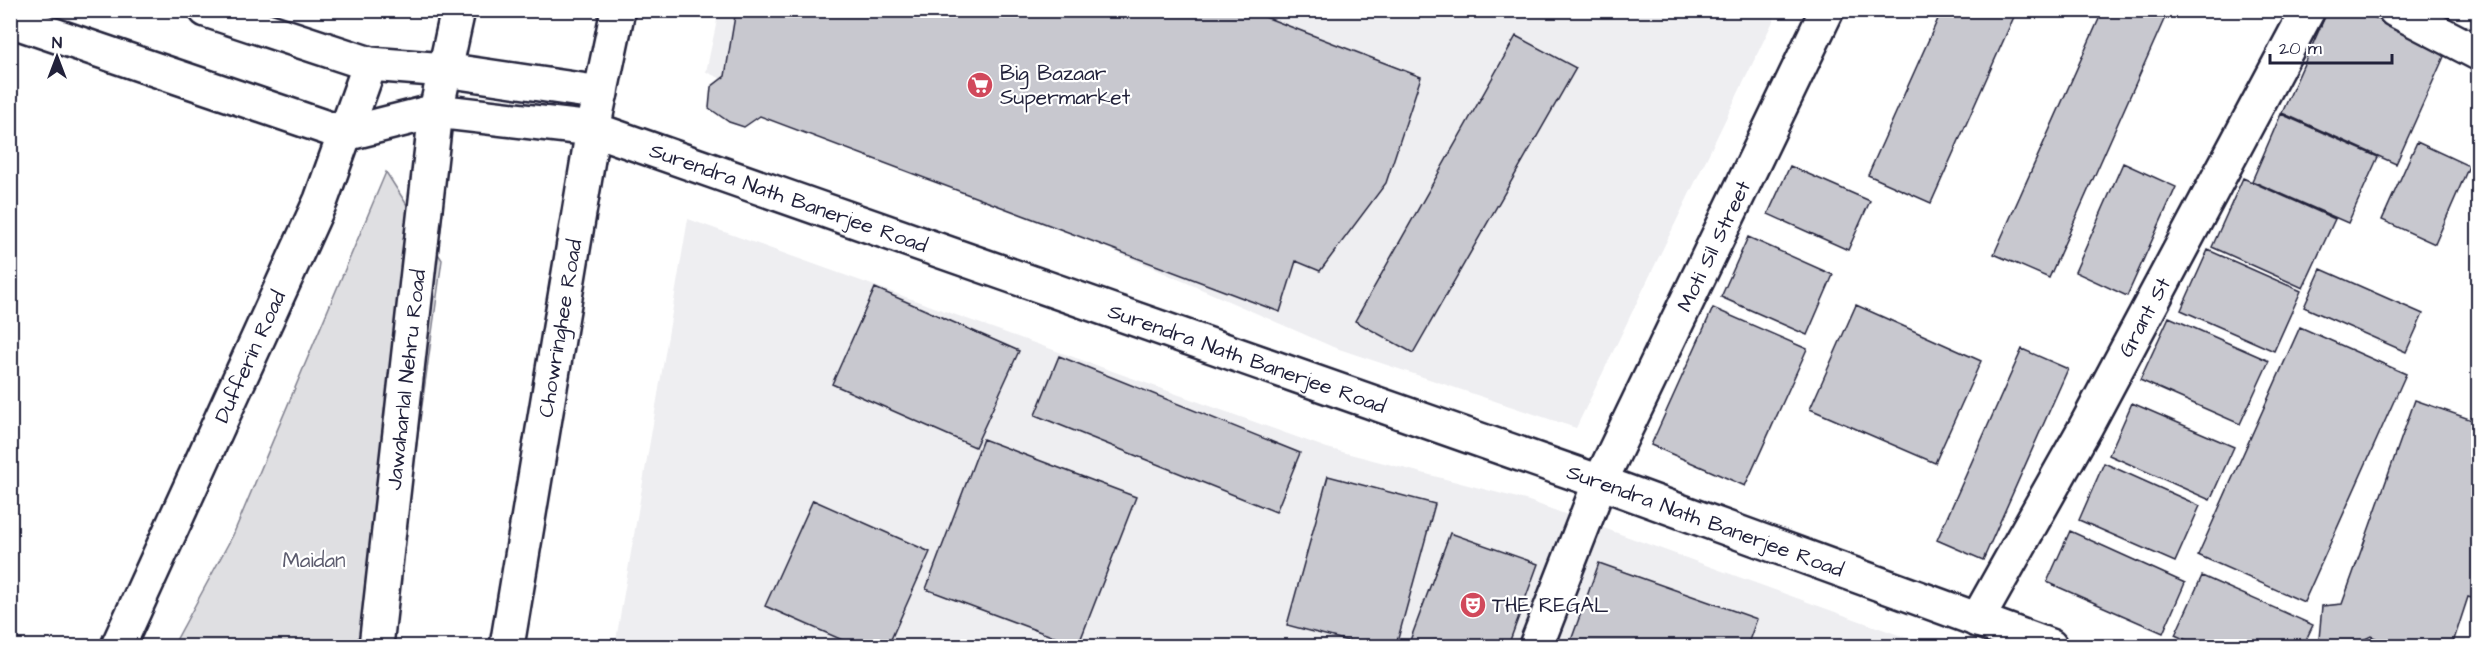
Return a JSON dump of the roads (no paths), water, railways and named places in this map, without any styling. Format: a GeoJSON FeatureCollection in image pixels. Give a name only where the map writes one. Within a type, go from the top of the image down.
{"type":"FeatureCollection","features":[{"type":"Feature","properties":{"kind":"main road"},"geometry":{"type":"LineString","coordinates":[[206,10],[370,64],[446,70],[601,93]]}},
{"type":"Feature","properties":{"kind":"main road"},"geometry":{"type":"LineString","coordinates":[[10,20],[345,134],[436,111],[459,10]]}},
{"type":"Feature","properties":{"kind":"main road","name":"Chowringhee Road"},"geometry":{"type":"LineString","coordinates":[[507,646],[593,129],[618,10]]}},
{"type":"Feature","properties":{"kind":"main road","name":"Moti Sil Street"},"geometry":{"type":"LineString","coordinates":[[1536,646],[1600,482],[1827,10]]}},
{"type":"Feature","properties":{"kind":"main road","name":"Grant St"},"geometry":{"type":"LineString","coordinates":[[1977,620],[2085,428],[2308,10]]}},
{"type":"Feature","properties":{"kind":"main road"},"geometry":{"type":"LineString","coordinates":[[2395,10],[2478,53]]}},
{"type":"Feature","properties":{"kind":"main road","name":"Dufferin Road"},"geometry":{"type":"LineString","coordinates":[[118,646],[321,200],[370,64]]}},
{"type":"Feature","properties":{"kind":"main road","name":"Surendra Nath Banerjee Road"},"geometry":{"type":"LineString","coordinates":[[436,111],[593,129],[1600,482],[2050,646]]}},
{"type":"Feature","properties":{"kind":"main road","name":"Jawaharlal Nehru Road"},"geometry":{"type":"LineString","coordinates":[[376,646],[436,111]]}},
{"type":"Feature","properties":{"kind":"place","name":"Big Bazaar Supermarket"},"geometry":{"type":"Point","coordinates":[980,85]}},
{"type":"Feature","properties":{"kind":"place","name":"THE REGAL"},"geometry":{"type":"Point","coordinates":[1473,605]}},
{"type":"Feature","properties":{"kind":"park label","name":"Maidan"},"geometry":{"type":"Point","coordinates":[314,560]}}]}
